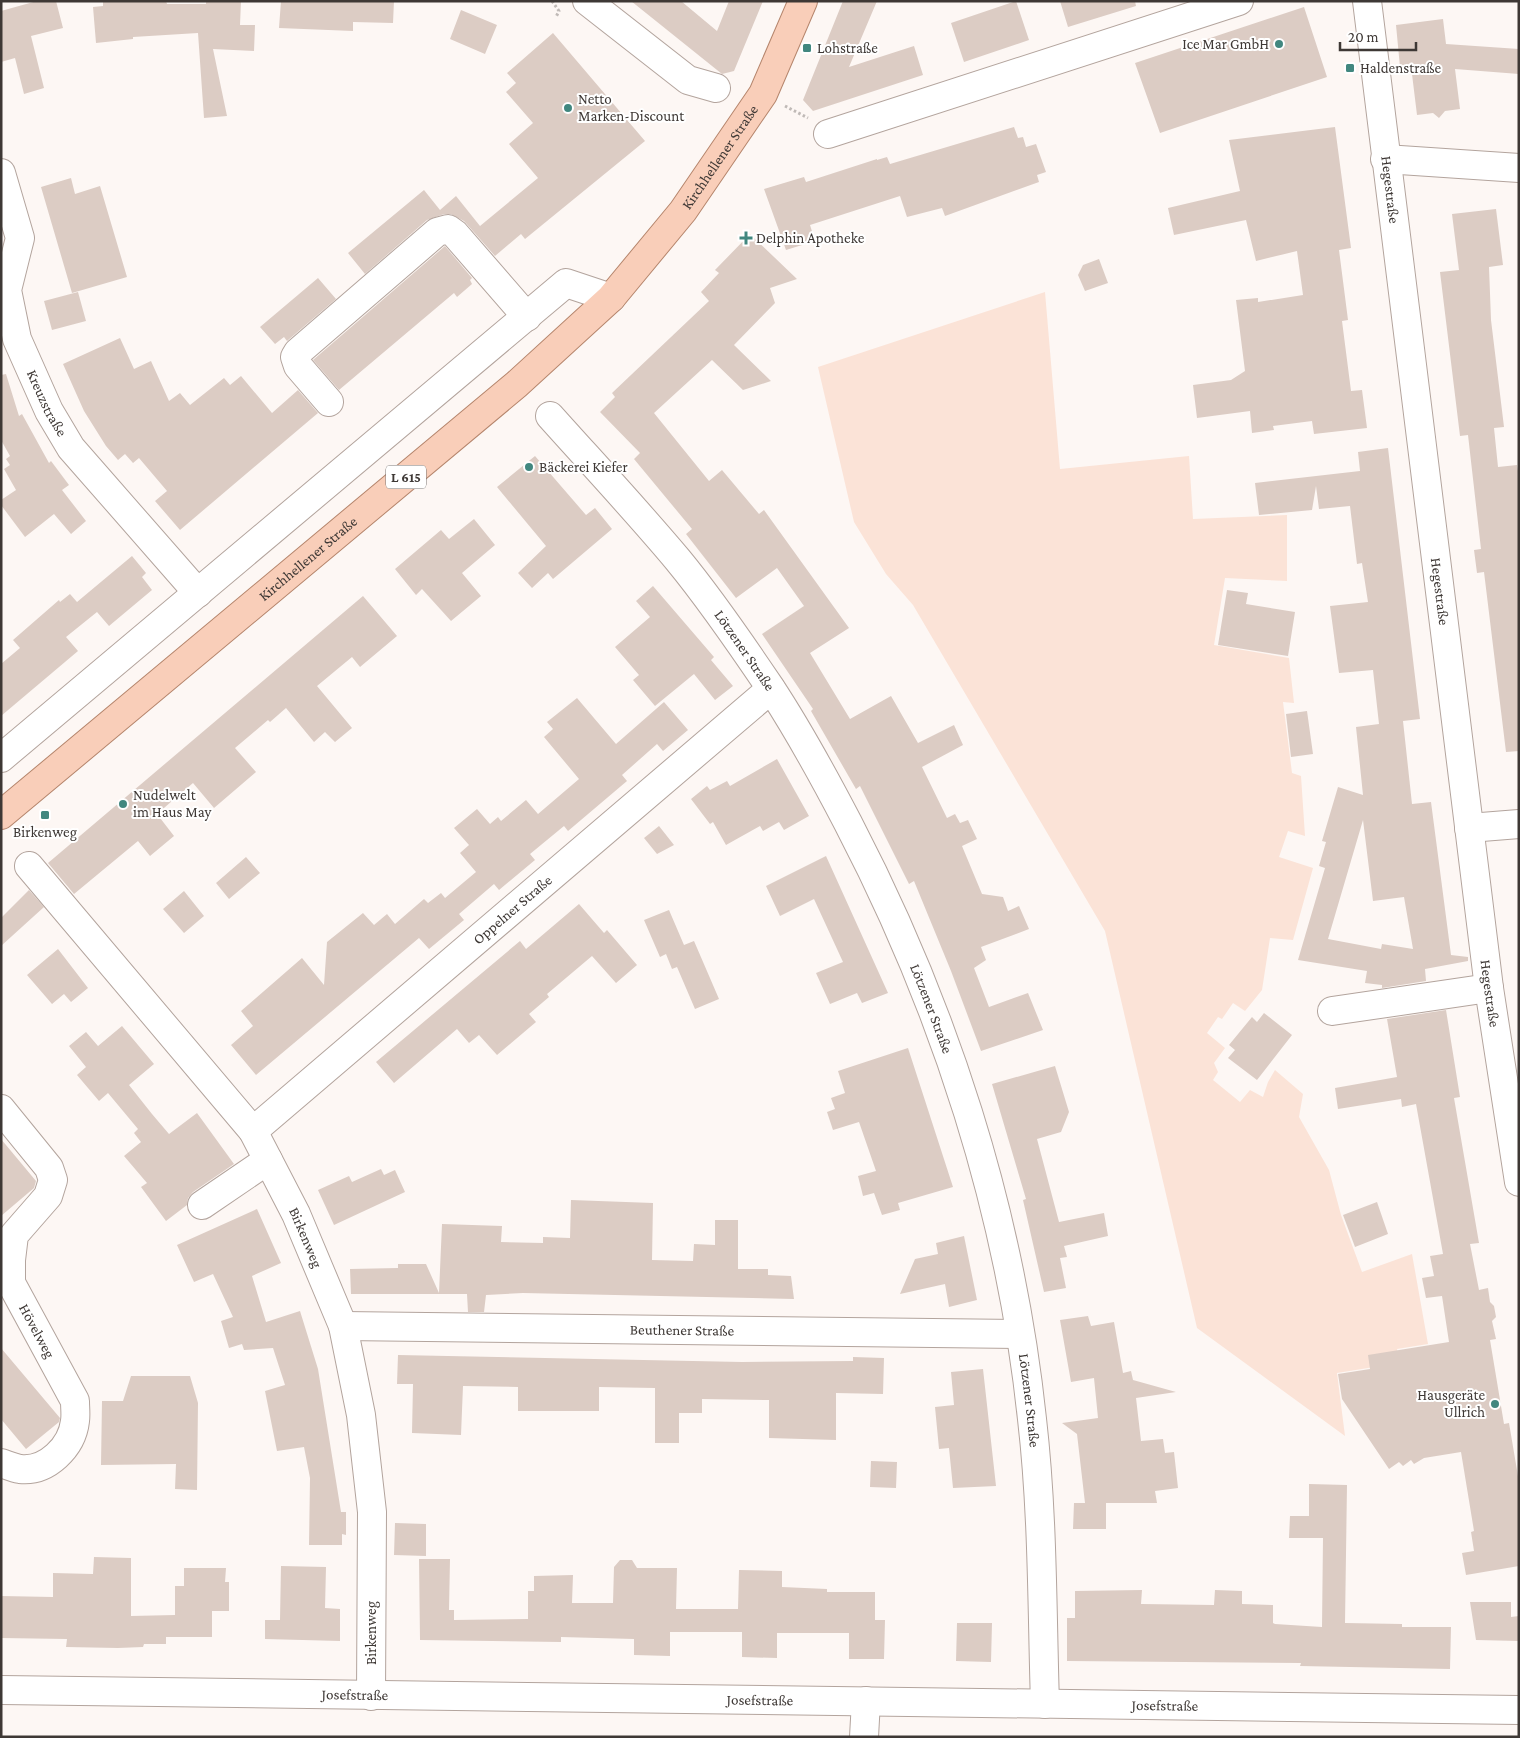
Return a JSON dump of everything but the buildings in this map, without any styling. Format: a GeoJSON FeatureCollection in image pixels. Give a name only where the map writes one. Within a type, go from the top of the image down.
{"type":"FeatureCollection","features":[{"type":"Feature","properties":{"kind":"main road","name":"Kirchhellener Straße"},"geometry":{"type":"LineString","coordinates":[[1,815],[510,390],[610,298],[683,211],[763,94],[803,1]]}},
{"type":"Feature","properties":{"kind":"street"},"geometry":{"type":"LineString","coordinates":[[587,1],[688,80],[716,88]]}},
{"type":"Feature","properties":{"kind":"street"},"geometry":{"type":"LineString","coordinates":[[828,134],[1239,1]]}},
{"type":"Feature","properties":{"kind":"street","name":"Hegestraße"},"geometry":{"type":"LineString","coordinates":[[1367,1],[1385,160],[1489,988],[1519,1182]]}},
{"type":"Feature","properties":{"kind":"street"},"geometry":{"type":"LineString","coordinates":[[1385,160],[1519,168]]}},
{"type":"Feature","properties":{"kind":"street","name":"Kreuzstraße"},"geometry":{"type":"LineString","coordinates":[[1,173],[20,238],[7,290],[17,339],[50,411],[71,448],[198,593]]}},
{"type":"Feature","properties":{"kind":"street"},"geometry":{"type":"LineString","coordinates":[[329,402],[298,366],[295,358],[298,352],[437,232],[448,229],[455,234],[527,317]]}},
{"type":"Feature","properties":{"kind":"street"},"geometry":{"type":"LineString","coordinates":[[1,758],[566,284],[610,298]]}},
{"type":"Feature","properties":{"kind":"street","name":"Lötzener Straße"},"geometry":{"type":"LineString","coordinates":[[550,416],[678,560],[771,689],[820,770],[862,851],[897,921],[929,1000],[958,1081],[996,1210],[1020,1334],[1033,1422],[1039,1511],[1045,1704]]}},
{"type":"Feature","properties":{"kind":"street","name":"Oppelner Straße"},"geometry":{"type":"LineString","coordinates":[[253,1131],[771,689]]}},
{"type":"Feature","properties":{"kind":"street"},"geometry":{"type":"LineString","coordinates":[[1469,828],[1519,824]]}},
{"type":"Feature","properties":{"kind":"street","name":"Birkenweg"},"geometry":{"type":"LineString","coordinates":[[29,866],[253,1131],[296,1214],[343,1326],[361,1415],[372,1512],[371,1696]]}},
{"type":"Feature","properties":{"kind":"street"},"geometry":{"type":"LineString","coordinates":[[1332,1011],[1489,988]]}},
{"type":"Feature","properties":{"kind":"street","name":"Hövelweg"},"geometry":{"type":"LineString","coordinates":[[1,1109],[49,1168],[53,1180],[48,1196],[14,1235],[11,1283],[75,1401],[75,1423],[67,1442],[54,1458],[40,1467],[20,1469],[1,1463]]}},
{"type":"Feature","properties":{"kind":"street"},"geometry":{"type":"LineString","coordinates":[[202,1205],[268,1160]]}},
{"type":"Feature","properties":{"kind":"street","name":"Beuthener Straße"},"geometry":{"type":"LineString","coordinates":[[343,1326],[1020,1334]]}},
{"type":"Feature","properties":{"kind":"street","name":"Josefstraße"},"geometry":{"type":"LineString","coordinates":[[1,1690],[1519,1710]]}},
{"type":"Feature","properties":{"kind":"street"},"geometry":{"type":"LineString","coordinates":[[864,1737],[866,1701]]}},
{"type":"Feature","properties":{"kind":"path"},"geometry":{"type":"LineString","coordinates":[[552,1],[559,11],[556,17]]}},
{"type":"Feature","properties":{"kind":"shaded area"},"geometry":{"type":"Polygon","coordinates":[[[1045,292],[1060,469],[1189,456],[1193,519],[1287,515],[1287,581],[1225,578],[1214,645],[1289,658],[1294,703],[1283,702],[1292,773],[1301,776],[1305,836],[1288,831],[1279,857],[1313,868],[1293,940],[1270,938],[1262,990],[1245,1011],[1233,1003],[1222,1019],[1218,1017],[1207,1033],[1225,1048],[1214,1063],[1218,1072],[1213,1080],[1240,1102],[1250,1090],[1263,1097],[1268,1082],[1275,1070],[1303,1094],[1299,1117],[1329,1170],[1341,1215],[1362,1272],[1412,1254],[1428,1344],[1397,1349],[1399,1363],[1337,1373],[1345,1436],[1197,1328],[1105,931],[913,605],[886,574],[854,522],[818,367],[1045,292]]]}},
{"type":"Feature","properties":{"kind":"place","name":"Ice Mar GmbH"},"geometry":{"type":"Point","coordinates":[1279,44]}},
{"type":"Feature","properties":{"kind":"place","name":"Lohstraße"},"geometry":{"type":"Point","coordinates":[807,48]}},
{"type":"Feature","properties":{"kind":"place","name":"Haldenstraße"},"geometry":{"type":"Point","coordinates":[1350,68]}},
{"type":"Feature","properties":{"kind":"place","name":"Netto Marken-Discount"},"geometry":{"type":"Point","coordinates":[568,108]}},
{"type":"Feature","properties":{"kind":"place","name":"Delphin Apotheke"},"geometry":{"type":"Point","coordinates":[746,238]}},
{"type":"Feature","properties":{"kind":"place","name":"Bäckerei Kiefer"},"geometry":{"type":"Point","coordinates":[529,467]}},
{"type":"Feature","properties":{"kind":"place","name":"Nudelwelt im Haus May"},"geometry":{"type":"Point","coordinates":[123,804]}},
{"type":"Feature","properties":{"kind":"place","name":"Birkenweg"},"geometry":{"type":"Point","coordinates":[45,815]}},
{"type":"Feature","properties":{"kind":"place","name":"Hausgeräte Ullrich"},"geometry":{"type":"Point","coordinates":[1495,1404]}}]}
